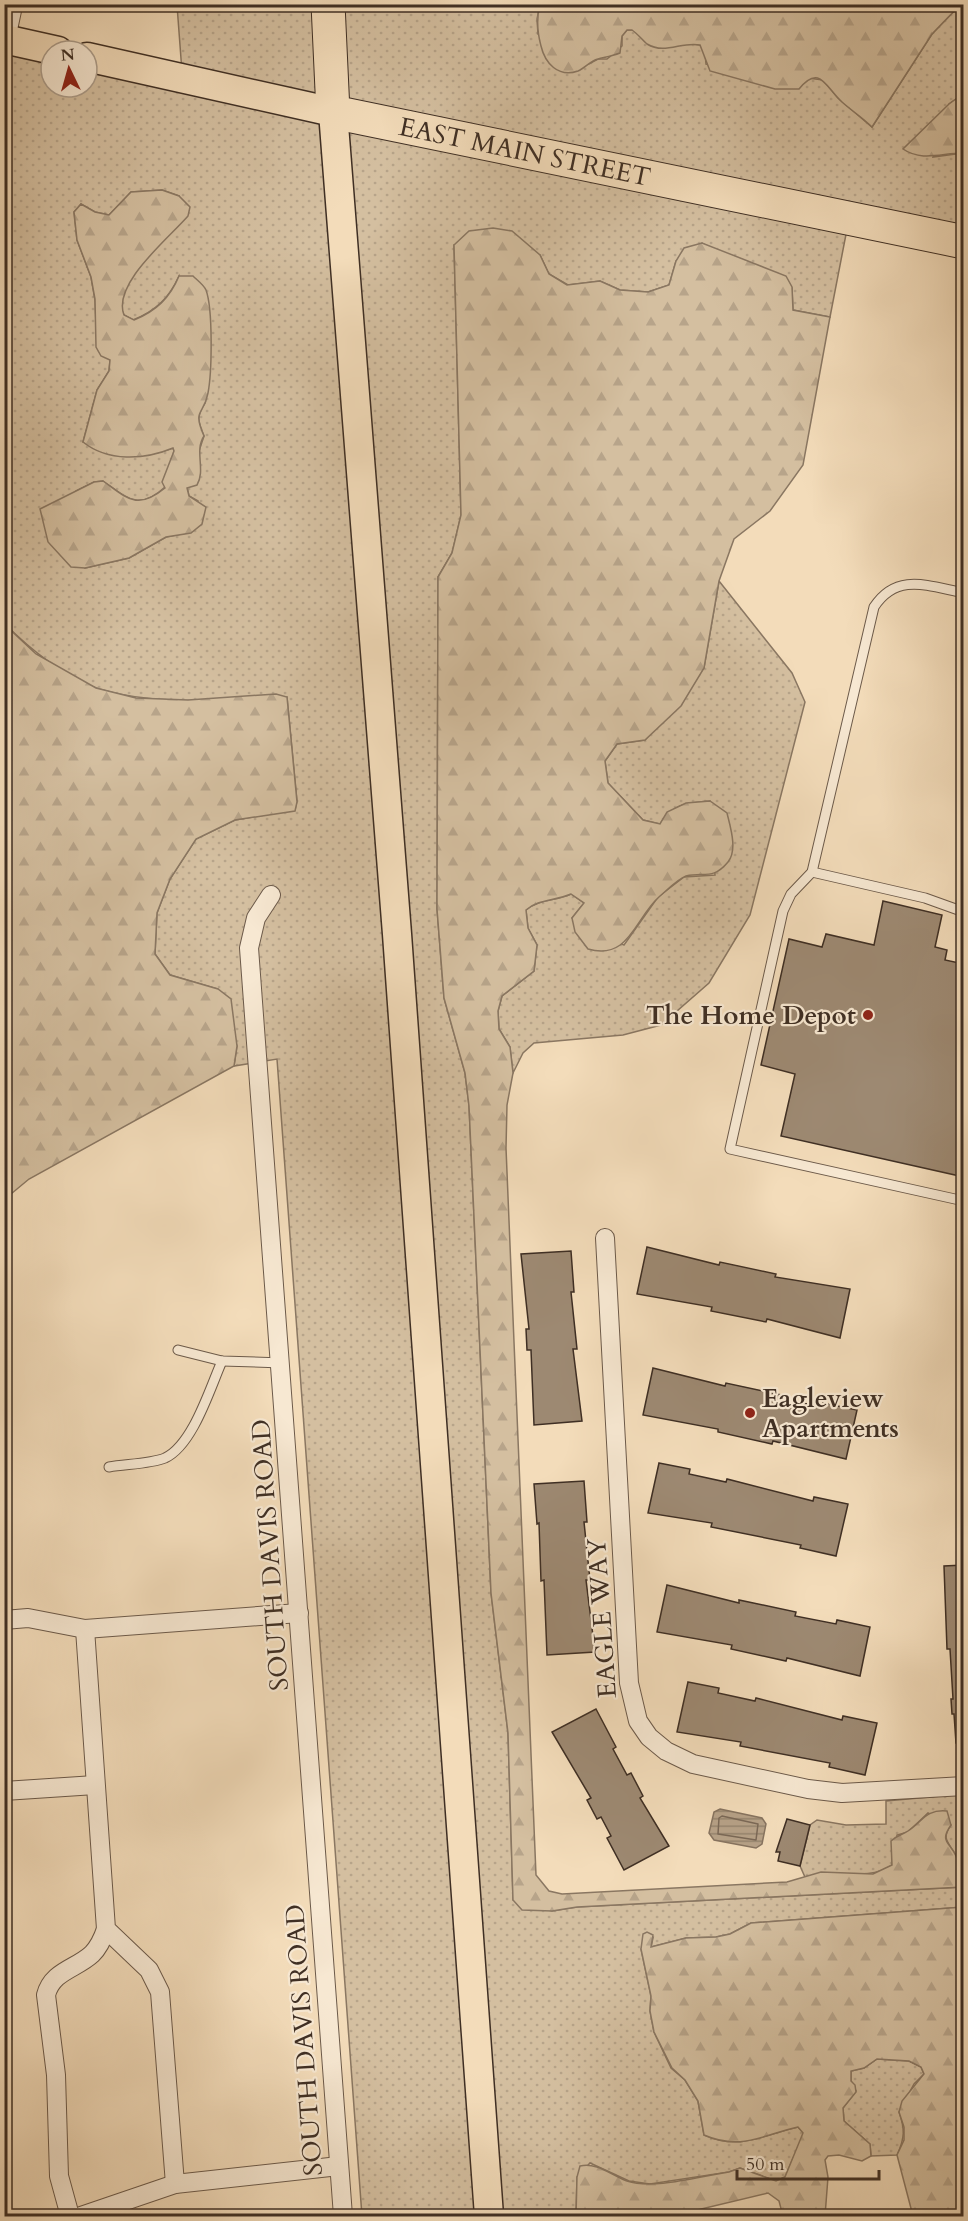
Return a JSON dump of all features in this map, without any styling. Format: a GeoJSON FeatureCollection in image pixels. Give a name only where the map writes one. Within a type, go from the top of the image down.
{"type":"FeatureCollection","features":[{"type":"Feature","properties":{"kind":"highway"},"geometry":{"type":"LineString","coordinates":[[328,4],[333,112]]}},
{"type":"Feature","properties":{"kind":"highway","name":"EAST MAIN STREET"},"geometry":{"type":"LineString","coordinates":[[333,112],[963,242]]}},
{"type":"Feature","properties":{"kind":"main road"},"geometry":{"type":"LineString","coordinates":[[7,40],[39,47]]}},
{"type":"Feature","properties":{"kind":"main road","name":"EAST MAIN STREET"},"geometry":{"type":"LineString","coordinates":[[99,60],[333,112]]}},
{"type":"Feature","properties":{"kind":"main road"},"geometry":{"type":"LineString","coordinates":[[333,112],[398,946],[489,2217]]}},
{"type":"Feature","properties":{"kind":"street","name":"SOUTH DAVIS ROAD"},"geometry":{"type":"LineString","coordinates":[[271,895],[256,918],[249,948],[283,1363],[343,2217]]}},
{"type":"Feature","properties":{"kind":"street","name":"EAGLE WAY"},"geometry":{"type":"LineString","coordinates":[[605,1238],[629,1683],[638,1721],[657,1745],[679,1759],[808,1789],[881,1793],[963,1786]]}},
{"type":"Feature","properties":{"kind":"street"},"geometry":{"type":"LineString","coordinates":[[4,1620],[28,1618],[85,1629],[299,1613]]}},
{"type":"Feature","properties":{"kind":"street"},"geometry":{"type":"LineString","coordinates":[[70,2217],[59,2176],[57,2087],[46,1995],[50,1984],[57,1977],[90,1956],[100,1944],[106,1929],[85,1629]]}},
{"type":"Feature","properties":{"kind":"street"},"geometry":{"type":"LineString","coordinates":[[4,1791],[95,1785]]}},
{"type":"Feature","properties":{"kind":"street"},"geometry":{"type":"LineString","coordinates":[[106,1929],[149,1970],[160,1992],[175,2184]]}},
{"type":"Feature","properties":{"kind":"street"},"geometry":{"type":"LineString","coordinates":[[81,2217],[121,2210],[175,2184],[339,2166]]}},
{"type":"Feature","properties":{"kind":"lane"},"geometry":{"type":"LineString","coordinates":[[7,40],[18,4]]}},
{"type":"Feature","properties":{"kind":"lane"},"geometry":{"type":"LineString","coordinates":[[963,593],[907,584],[884,592],[874,607],[812,872],[791,894],[783,910],[729,1149],[963,1201]]}},
{"type":"Feature","properties":{"kind":"lane"},"geometry":{"type":"LineString","coordinates":[[812,872],[925,898],[963,912]]}},
{"type":"Feature","properties":{"kind":"lane"},"geometry":{"type":"LineString","coordinates":[[178,1350],[222,1361],[283,1363]]}},
{"type":"Feature","properties":{"kind":"lane"},"geometry":{"type":"LineString","coordinates":[[109,1467],[164,1458],[174,1452],[195,1422],[222,1361]]}},
{"type":"Feature","properties":{"kind":"green space"},"geometry":{"type":"Polygon","coordinates":[[[540,4],[960,5],[932,34],[872,127],[818,78],[812,78],[799,89],[775,89],[710,71],[700,45],[654,47],[647,44],[632,30],[627,30],[622,36],[620,53],[595,60],[578,71],[571,73],[559,71],[549,63],[541,46],[538,25],[540,4]]]}},
{"type":"Feature","properties":{"kind":"green space"},"geometry":{"type":"Polygon","coordinates":[[[177,5],[321,5],[327,106],[182,72],[177,5]]]}},
{"type":"Feature","properties":{"kind":"green space"},"geometry":{"type":"Polygon","coordinates":[[[333,5],[540,5],[537,19],[538,34],[589,64],[598,59],[607,59],[622,46],[622,36],[627,30],[633,30],[654,46],[661,48],[689,43],[700,45],[705,52],[706,64],[823,80],[838,98],[872,127],[932,34],[960,5],[963,5],[963,94],[949,104],[933,157],[963,153],[963,237],[339,108],[333,5]]]}},
{"type":"Feature","properties":{"kind":"green space"},"geometry":{"type":"Polygon","coordinates":[[[4,47],[39,54],[39,99],[99,99],[99,68],[329,118],[485,2216],[362,2216],[277,1059],[234,1066],[237,1046],[218,989],[170,975],[155,954],[157,913],[170,879],[196,839],[235,820],[295,810],[297,801],[287,697],[193,701],[122,695],[99,689],[73,678],[25,643],[5,624],[4,47]],[[162,190],[131,192],[109,215],[95,212],[81,204],[74,212],[77,240],[91,277],[95,300],[97,347],[110,360],[109,371],[97,390],[83,442],[138,455],[173,448],[174,451],[165,487],[147,499],[126,497],[103,481],[94,482],[76,491],[85,568],[129,558],[166,537],[191,532],[198,501],[189,496],[187,487],[204,436],[199,419],[205,403],[179,276],[161,303],[133,320],[124,315],[120,305],[125,287],[179,196],[162,190]]]}},
{"type":"Feature","properties":{"kind":"green space"},"geometry":{"type":"Polygon","coordinates":[[[963,94],[963,153],[925,156],[903,149],[949,104],[963,94]]]}},
{"type":"Feature","properties":{"kind":"green space"},"geometry":{"type":"Polygon","coordinates":[[[340,119],[848,224],[830,317],[793,310],[792,288],[702,243],[676,261],[669,285],[648,292],[620,290],[600,281],[568,285],[549,274],[540,255],[454,245],[461,515],[452,553],[438,577],[437,909],[444,998],[465,1073],[469,1106],[491,1593],[508,1733],[513,1900],[552,1911],[577,1907],[963,1887],[963,1907],[751,1923],[730,1934],[686,1938],[651,1947],[653,1938],[641,1949],[651,1996],[650,2011],[654,2032],[671,2068],[685,2080],[698,2101],[704,2135],[717,2140],[741,2142],[798,2127],[804,2133],[785,2177],[776,2181],[740,2168],[729,2172],[650,2184],[629,2181],[590,2163],[577,2177],[576,2216],[494,2216],[340,119]]]}},
{"type":"Feature","properties":{"kind":"green space"},"geometry":{"type":"Polygon","coordinates":[[[162,190],[179,196],[190,207],[188,216],[144,262],[126,290],[122,303],[124,315],[134,320],[161,303],[179,276],[193,276],[206,290],[211,325],[211,356],[206,400],[199,416],[204,436],[200,448],[199,479],[197,485],[187,488],[189,496],[206,507],[202,524],[191,533],[166,537],[129,558],[85,568],[71,567],[48,542],[40,509],[94,482],[103,481],[132,500],[147,499],[165,488],[162,482],[174,451],[173,448],[138,457],[115,456],[83,442],[97,390],[109,371],[110,360],[101,356],[96,347],[95,299],[91,277],[77,240],[74,212],[81,204],[95,212],[109,215],[131,192],[162,190]]]}},
{"type":"Feature","properties":{"kind":"green space"},"geometry":{"type":"Polygon","coordinates":[[[493,228],[512,231],[540,255],[549,274],[567,285],[600,281],[620,290],[648,292],[669,285],[676,261],[684,248],[702,243],[786,276],[792,287],[793,310],[830,317],[803,465],[770,511],[734,539],[719,581],[704,668],[681,706],[645,740],[617,744],[605,761],[608,783],[643,820],[660,824],[667,812],[686,803],[710,801],[727,813],[732,838],[731,857],[718,871],[686,876],[676,882],[651,905],[623,943],[613,949],[602,951],[588,949],[575,932],[572,918],[584,903],[571,894],[531,906],[526,910],[528,928],[537,945],[534,971],[502,996],[498,1011],[499,1029],[510,1047],[513,1073],[507,1105],[506,1148],[536,1875],[549,1891],[562,1894],[787,1882],[821,1872],[873,1874],[892,1865],[891,1841],[893,1839],[908,1831],[929,1814],[947,1811],[951,1825],[946,1839],[956,1856],[961,1876],[963,1876],[963,1887],[577,1907],[552,1911],[522,1910],[513,1900],[508,1733],[491,1593],[469,1106],[465,1073],[444,998],[437,909],[438,577],[452,553],[461,515],[454,245],[469,231],[493,228]]]}},
{"type":"Feature","properties":{"kind":"green space"},"geometry":{"type":"Polygon","coordinates":[[[719,581],[792,673],[805,702],[750,915],[709,983],[661,1025],[623,1035],[534,1043],[523,1053],[513,1073],[510,1047],[499,1029],[498,1011],[502,996],[534,971],[537,945],[528,928],[526,910],[536,904],[571,894],[584,903],[572,918],[624,945],[658,897],[684,877],[715,875],[710,801],[681,805],[670,812],[660,824],[643,820],[608,783],[605,761],[617,744],[645,740],[704,668],[719,581]]]}},
{"type":"Feature","properties":{"kind":"green space"},"geometry":{"type":"Polygon","coordinates":[[[4,624],[36,654],[96,688],[136,698],[188,700],[276,694],[287,697],[297,802],[295,811],[235,820],[196,839],[170,879],[157,913],[155,954],[170,975],[218,989],[231,999],[237,1046],[234,1066],[29,1179],[5,1199],[4,624]]]}},
{"type":"Feature","properties":{"kind":"green space"},"geometry":{"type":"Polygon","coordinates":[[[963,1794],[963,1876],[961,1876],[956,1856],[946,1838],[951,1825],[928,1813],[908,1832],[897,1835],[892,1865],[872,1873],[805,1877],[800,1866],[810,1825],[817,1820],[846,1825],[886,1824],[886,1801],[963,1794]]]}},
{"type":"Feature","properties":{"kind":"green space"},"geometry":{"type":"Polygon","coordinates":[[[963,1907],[963,2216],[913,2216],[897,2155],[904,2140],[904,2127],[899,2112],[902,2101],[924,2074],[921,2067],[909,2061],[877,2059],[864,2068],[851,2071],[851,2081],[855,2085],[856,2092],[843,2108],[844,2121],[870,2144],[871,2156],[862,2161],[839,2155],[828,2156],[825,2160],[828,2177],[825,2216],[783,2216],[779,2201],[768,2193],[672,2216],[576,2216],[577,2177],[580,2166],[598,2167],[627,2181],[650,2184],[729,2172],[740,2168],[776,2181],[785,2177],[803,2133],[798,2127],[741,2142],[717,2140],[704,2135],[698,2101],[685,2080],[672,2068],[654,2032],[650,2011],[651,1996],[641,1949],[643,1934],[647,1932],[653,1935],[651,1947],[686,1938],[730,1934],[751,1923],[963,1907]]]}},
{"type":"Feature","properties":{"kind":"green space"},"geometry":{"type":"Polygon","coordinates":[[[877,2059],[909,2061],[921,2067],[924,2074],[914,2084],[899,2112],[903,2134],[897,2155],[871,2156],[870,2144],[844,2121],[843,2108],[856,2091],[851,2081],[851,2071],[864,2068],[877,2059]]]}},
{"type":"Feature","properties":{"kind":"water"},"geometry":{"type":"Polygon","coordinates":[[[720,1809],[762,1818],[766,1824],[762,1844],[756,1848],[714,1840],[709,1833],[714,1812],[720,1809]]]}},
{"type":"Feature","properties":{"kind":"building","name":"The Home Depot"},"geometry":{"type":"Polygon","coordinates":[[[883,901],[942,915],[935,947],[947,950],[945,960],[964,964],[964,1177],[781,1136],[795,1074],[761,1065],[789,939],[822,947],[826,934],[874,945],[883,901]]]}},
{"type":"Feature","properties":{"kind":"building","name":"Eagleview Apartments"},"geometry":{"type":"Polygon","coordinates":[[[647,1247],[719,1265],[720,1262],[776,1274],[775,1277],[850,1289],[840,1338],[767,1319],[766,1322],[711,1311],[712,1307],[637,1294],[647,1247]]]}},
{"type":"Feature","properties":{"kind":"building"},"geometry":{"type":"Polygon","coordinates":[[[571,1251],[574,1292],[571,1292],[577,1349],[573,1349],[582,1421],[534,1425],[531,1350],[527,1350],[526,1329],[529,1329],[521,1254],[571,1251]]]}},
{"type":"Feature","properties":{"kind":"building","name":"Eagleview Apartments"},"geometry":{"type":"Polygon","coordinates":[[[653,1368],[725,1386],[726,1383],[782,1395],[782,1399],[823,1407],[823,1403],[857,1410],[846,1459],[773,1441],[772,1444],[718,1432],[718,1429],[643,1415],[653,1368]]]}},
{"type":"Feature","properties":{"kind":"building","name":"Eagleview Apartments"},"geometry":{"type":"Polygon","coordinates":[[[659,1463],[690,1469],[689,1474],[726,1482],[727,1479],[813,1501],[814,1497],[848,1504],[836,1556],[800,1548],[801,1545],[711,1527],[712,1523],[648,1513],[659,1463]]]}},
{"type":"Feature","properties":{"kind":"building"},"geometry":{"type":"Polygon","coordinates":[[[584,1481],[587,1522],[584,1522],[590,1580],[586,1580],[595,1652],[547,1655],[544,1580],[541,1581],[539,1523],[537,1524],[534,1484],[584,1481]]]}},
{"type":"Feature","properties":{"kind":"building"},"geometry":{"type":"Polygon","coordinates":[[[964,1565],[964,1743],[956,1743],[951,1699],[953,1699],[950,1649],[947,1649],[944,1566],[964,1565]]]}},
{"type":"Feature","properties":{"kind":"building"},"geometry":{"type":"Polygon","coordinates":[[[667,1585],[739,1603],[739,1600],[796,1612],[795,1616],[836,1624],[837,1620],[870,1627],[860,1676],[787,1658],[786,1661],[731,1649],[732,1645],[657,1632],[667,1585]]]}},
{"type":"Feature","properties":{"kind":"building"},"geometry":{"type":"Polygon","coordinates":[[[688,1682],[719,1688],[718,1693],[755,1701],[756,1698],[842,1720],[843,1716],[877,1723],[865,1775],[829,1767],[830,1763],[740,1746],[741,1742],[677,1732],[688,1682]]]}},
{"type":"Feature","properties":{"kind":"building"},"geometry":{"type":"Polygon","coordinates":[[[596,1709],[616,1747],[613,1749],[627,1775],[631,1773],[643,1796],[640,1798],[669,1846],[624,1870],[607,1838],[611,1836],[601,1817],[597,1819],[587,1800],[591,1798],[552,1732],[596,1709]]]}},
{"type":"Feature","properties":{"kind":"building"},"geometry":{"type":"Polygon","coordinates":[[[787,1819],[810,1825],[800,1866],[778,1861],[780,1852],[776,1852],[787,1819]]]}},
{"type":"Feature","properties":{"kind":"place","name":"The Home Depot"},"geometry":{"type":"Point","coordinates":[868,1015]}},
{"type":"Feature","properties":{"kind":"place","name":"Eagleview Apartments"},"geometry":{"type":"Point","coordinates":[750,1413]}}]}
